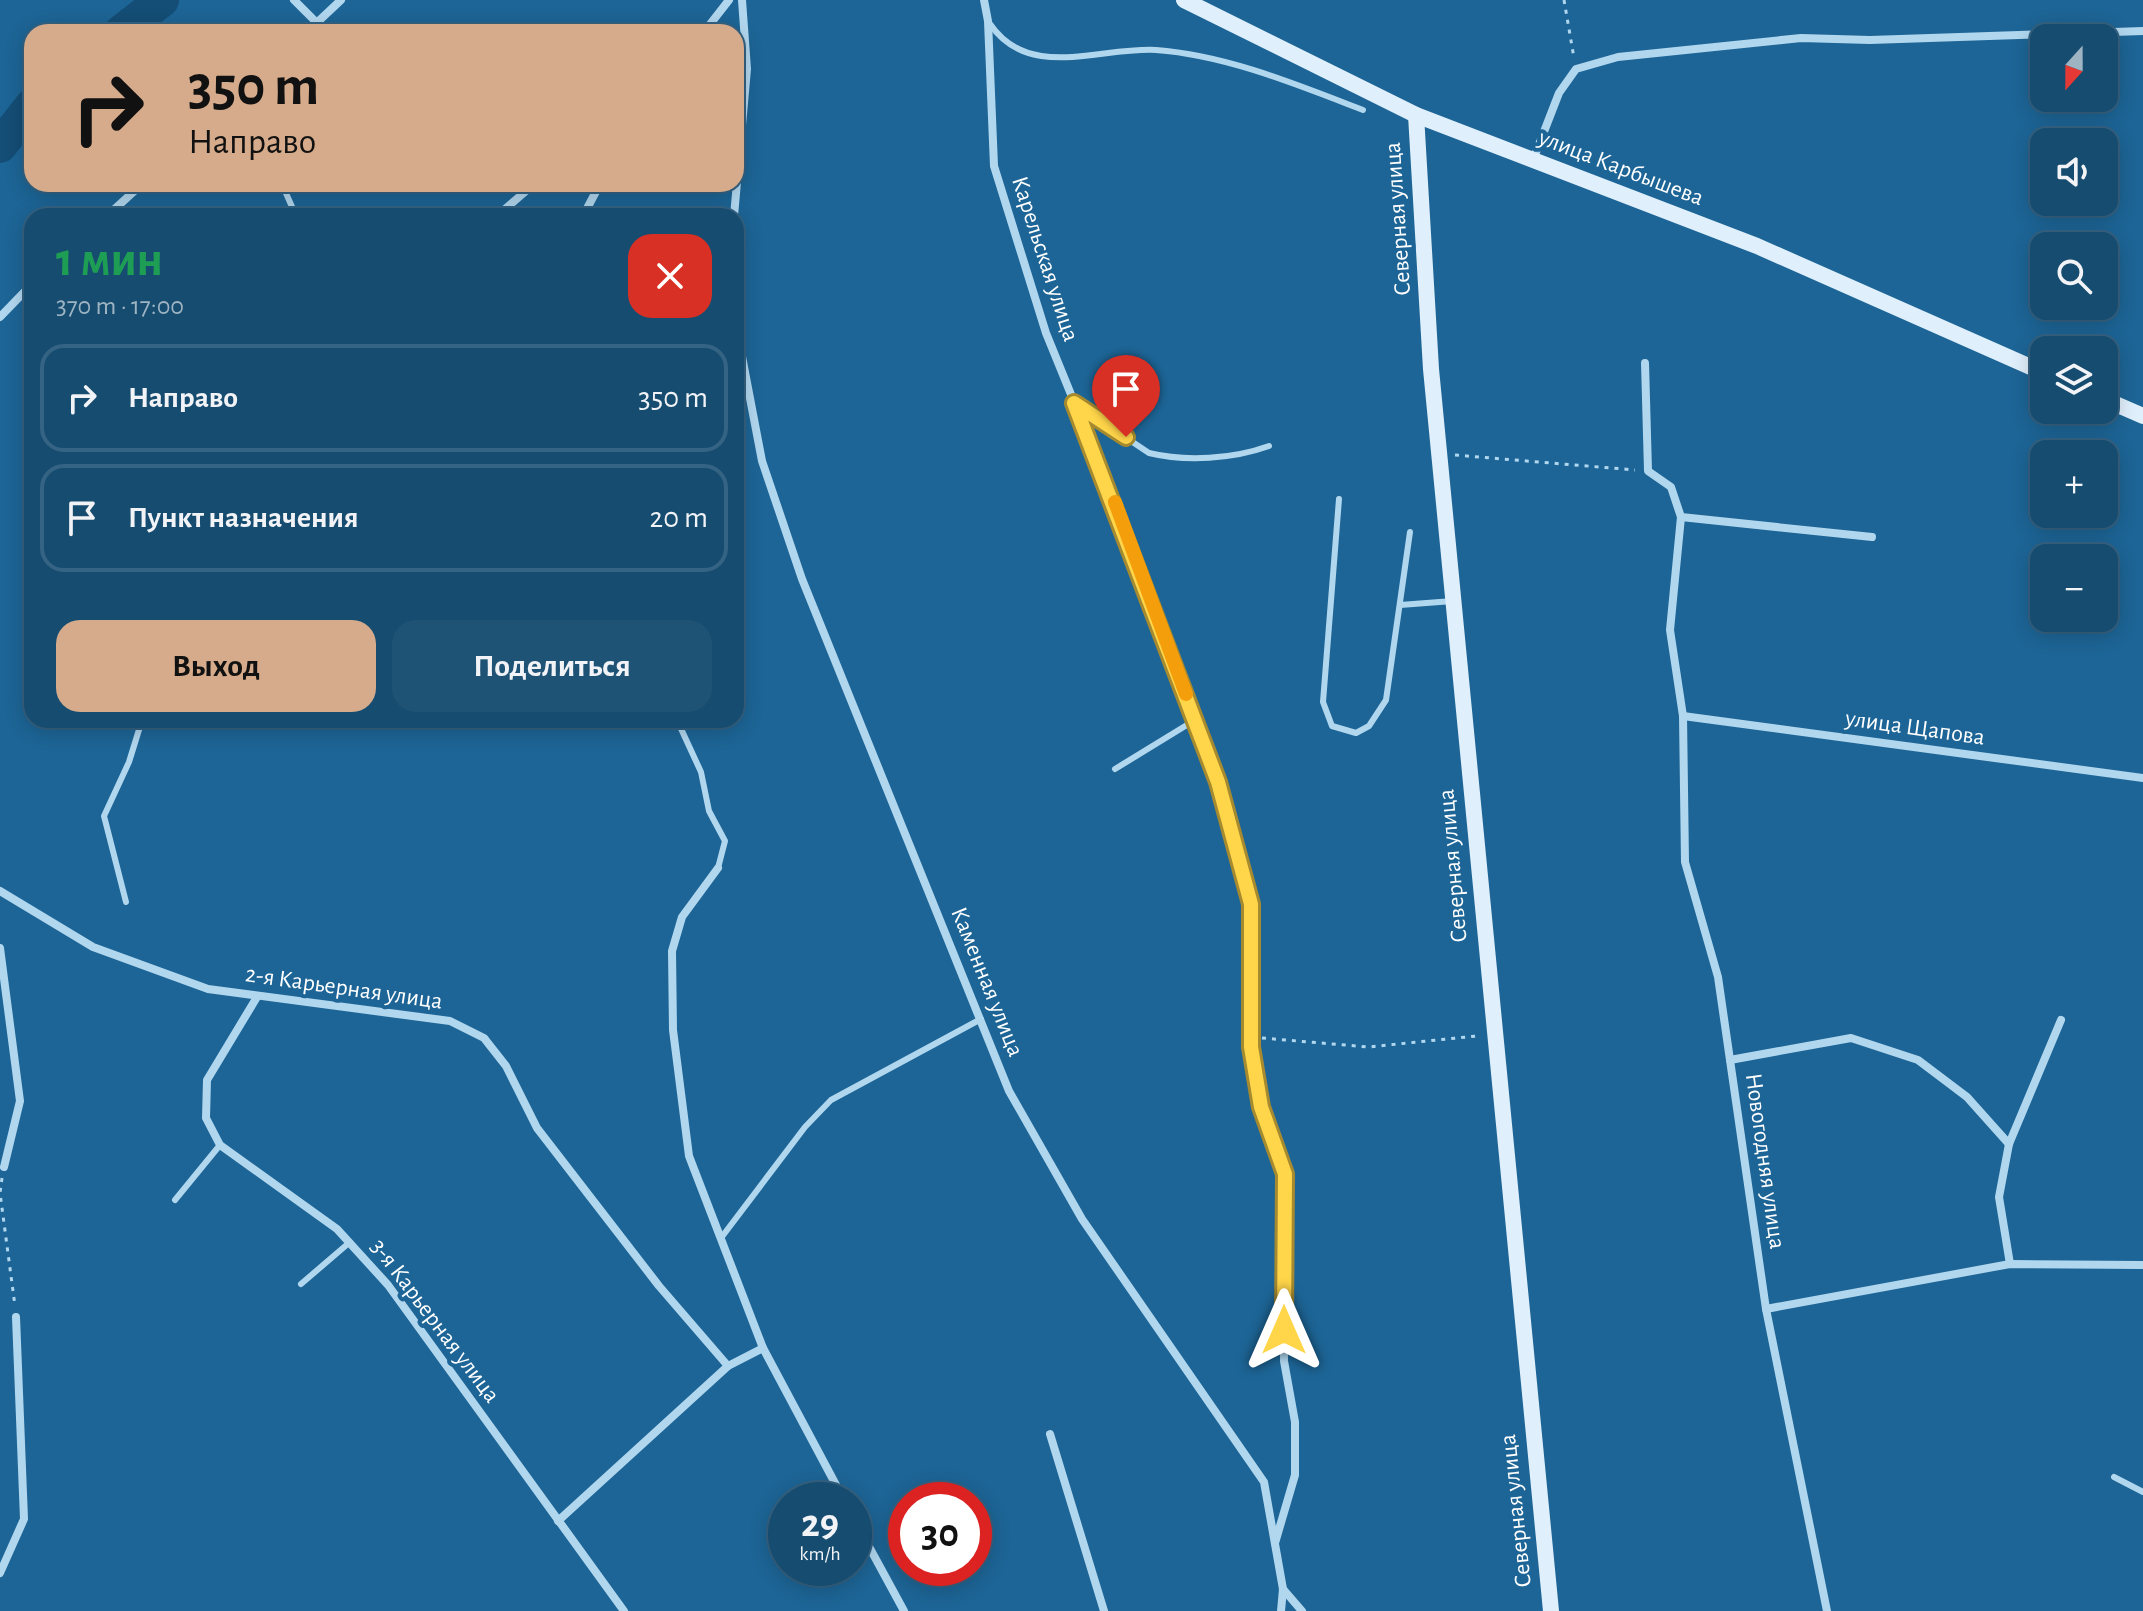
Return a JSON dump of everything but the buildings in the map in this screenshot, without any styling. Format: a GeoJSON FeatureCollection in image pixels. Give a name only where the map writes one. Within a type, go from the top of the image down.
{"type":"FeatureCollection","features":[{"type":"Feature","properties":{"kind":"main road","name":"улица Карбышева"},"geometry":{"type":"LineString","coordinates":[[1184,0],[1416,115],[1757,246],[2030,367]]}},
{"type":"Feature","properties":{"kind":"main road","name":"Северная улица"},"geometry":{"type":"LineString","coordinates":[[1416,115],[1439,456],[1551,1611]]}},
{"type":"Feature","properties":{"kind":"main road"},"geometry":{"type":"LineString","coordinates":[[2118,405],[2143,416]]}},
{"type":"Feature","properties":{"kind":"street"},"geometry":{"type":"LineString","coordinates":[[294,0],[317,23],[341,0]]}},
{"type":"Feature","properties":{"kind":"street"},"geometry":{"type":"LineString","coordinates":[[710,24],[729,0]]}},
{"type":"Feature","properties":{"kind":"street"},"geometry":{"type":"LineString","coordinates":[[742,0],[744,24]]}},
{"type":"Feature","properties":{"kind":"street","name":"Карельская улица"},"geometry":{"type":"LineString","coordinates":[[984,0],[988,21],[994,166],[1046,333],[1218,782],[1251,904],[1251,1038],[1261,1107],[1285,1174],[1284,1361],[1295,1422],[1295,1475],[1275,1543]]}},
{"type":"Feature","properties":{"kind":"street"},"geometry":{"type":"LineString","coordinates":[[744,28],[747,69],[744,103]]}},
{"type":"Feature","properties":{"kind":"street"},"geometry":{"type":"LineString","coordinates":[[1532,161],[1559,93],[1576,69],[1618,57],[1801,38],[1870,40],[2143,31]]}},
{"type":"Feature","properties":{"kind":"street"},"geometry":{"type":"LineString","coordinates":[[116,208],[133,192]]}},
{"type":"Feature","properties":{"kind":"street"},"geometry":{"type":"LineString","coordinates":[[506,208],[525,192]]}},
{"type":"Feature","properties":{"kind":"street"},"geometry":{"type":"LineString","coordinates":[[0,317],[24,292]]}},
{"type":"Feature","properties":{"kind":"street"},"geometry":{"type":"LineString","coordinates":[[1645,363],[1648,471],[1671,487],[1681,517],[1872,537]]}},
{"type":"Feature","properties":{"kind":"street","name":"Каменная улица"},"geometry":{"type":"LineString","coordinates":[[744,367],[762,461],[802,579],[1009,1091],[1082,1219],[1264,1482],[1283,1589],[1281,1611]]}},
{"type":"Feature","properties":{"kind":"street","name":"Новогодняя улица"},"geometry":{"type":"LineString","coordinates":[[1681,517],[1670,630],[1683,716],[1685,862],[1718,977],[1766,1309],[1827,1611]]}},
{"type":"Feature","properties":{"kind":"street","name":"улица Щапова"},"geometry":{"type":"LineString","coordinates":[[1683,716],[2143,778]]}},
{"type":"Feature","properties":{"kind":"street"},"geometry":{"type":"LineString","coordinates":[[718,868],[682,917],[672,951],[673,1030],[689,1156],[763,1348],[834,1482]]}},
{"type":"Feature","properties":{"kind":"street","name":"2-я Карьерная улица"},"geometry":{"type":"LineString","coordinates":[[0,893],[93,947],[208,989],[450,1021],[484,1038],[506,1066],[537,1128],[659,1286],[728,1366]]}},
{"type":"Feature","properties":{"kind":"street"},"geometry":{"type":"LineString","coordinates":[[0,948],[20,1101],[4,1167]]}},
{"type":"Feature","properties":{"kind":"street"},"geometry":{"type":"LineString","coordinates":[[220,1145],[206,1118],[207,1080],[257,997]]}},
{"type":"Feature","properties":{"kind":"street"},"geometry":{"type":"LineString","coordinates":[[2010,1264],[1999,1197],[2009,1144],[2061,1020]]}},
{"type":"Feature","properties":{"kind":"street"},"geometry":{"type":"LineString","coordinates":[[1730,1060],[1851,1038],[1918,1060],[1967,1097],[2009,1144]]}},
{"type":"Feature","properties":{"kind":"street","name":"3-я Карьерная улица"},"geometry":{"type":"LineString","coordinates":[[220,1145],[350,1242],[388,1285],[624,1611]]}},
{"type":"Feature","properties":{"kind":"street"},"geometry":{"type":"LineString","coordinates":[[1766,1309],[2010,1264],[2143,1265]]}},
{"type":"Feature","properties":{"kind":"street"},"geometry":{"type":"LineString","coordinates":[[0,1573],[24,1519],[16,1317]]}},
{"type":"Feature","properties":{"kind":"street"},"geometry":{"type":"LineString","coordinates":[[558,1521],[728,1366],[763,1348]]}},
{"type":"Feature","properties":{"kind":"street"},"geometry":{"type":"LineString","coordinates":[[1050,1434],[1104,1611]]}},
{"type":"Feature","properties":{"kind":"street"},"geometry":{"type":"LineString","coordinates":[[872,1552],[904,1611]]}},
{"type":"Feature","properties":{"kind":"street"},"geometry":{"type":"LineString","coordinates":[[1283,1589],[1302,1611]]}},
{"type":"Feature","properties":{"kind":"lane"},"geometry":{"type":"LineString","coordinates":[[988,21],[998,36],[1028,55],[1063,59],[1117,50],[1189,55],[1270,77],[1363,110]]}},
{"type":"Feature","properties":{"kind":"lane"},"geometry":{"type":"LineString","coordinates":[[1074,403],[1149,453],[1211,457],[1250,453],[1269,446]]}},
{"type":"Feature","properties":{"kind":"lane"},"geometry":{"type":"LineString","coordinates":[[1339,499],[1323,702],[1332,726],[1342,732],[1356,733],[1369,726],[1386,700],[1410,532]]}},
{"type":"Feature","properties":{"kind":"lane"},"geometry":{"type":"LineString","coordinates":[[1400,605],[1453,601]]}},
{"type":"Feature","properties":{"kind":"lane"},"geometry":{"type":"LineString","coordinates":[[1115,769],[1195,720]]}},
{"type":"Feature","properties":{"kind":"lane"},"geometry":{"type":"LineString","coordinates":[[126,902],[104,816],[129,762],[140,728]]}},
{"type":"Feature","properties":{"kind":"lane"},"geometry":{"type":"LineString","coordinates":[[681,728],[701,772],[709,811],[725,841],[718,868]]}},
{"type":"Feature","properties":{"kind":"lane"},"geometry":{"type":"LineString","coordinates":[[721,1238],[805,1127],[831,1100],[981,1019]]}},
{"type":"Feature","properties":{"kind":"lane"},"geometry":{"type":"LineString","coordinates":[[175,1200],[220,1145]]}},
{"type":"Feature","properties":{"kind":"lane"},"geometry":{"type":"LineString","coordinates":[[301,1284],[350,1242]]}},
{"type":"Feature","properties":{"kind":"lane"},"geometry":{"type":"LineString","coordinates":[[2114,1477],[2143,1492]]}},
{"type":"Feature","properties":{"kind":"path"},"geometry":{"type":"LineString","coordinates":[[1564,0],[1576,69]]}},
{"type":"Feature","properties":{"kind":"path"},"geometry":{"type":"LineString","coordinates":[[1439,456],[1478,455],[1648,471]]}},
{"type":"Feature","properties":{"kind":"path"},"geometry":{"type":"LineString","coordinates":[[1251,1038],[1368,1047],[1493,1034]]}},
{"type":"Feature","properties":{"kind":"path"},"geometry":{"type":"LineString","coordinates":[[4,1167],[0,1193],[16,1317]]}},
{"type":"Feature","properties":{"kind":"waterway"},"geometry":{"type":"LineString","coordinates":[[131,24],[162,0]]}},
{"type":"Feature","properties":{"kind":"waterway"},"geometry":{"type":"LineString","coordinates":[[0,146],[24,115]]}},
{"type":"Feature","properties":{"kind":"slow traffic"},"geometry":{"type":"LineString","coordinates":[[1115,502],[1186,694]]}},
{"type":"Feature","properties":{"kind":"route"},"geometry":{"type":"LineString","coordinates":[[1126,437],[1074,403],[1114,500],[1218,782],[1251,904],[1251,1047],[1261,1107],[1285,1174],[1284,1330]]}}]}
